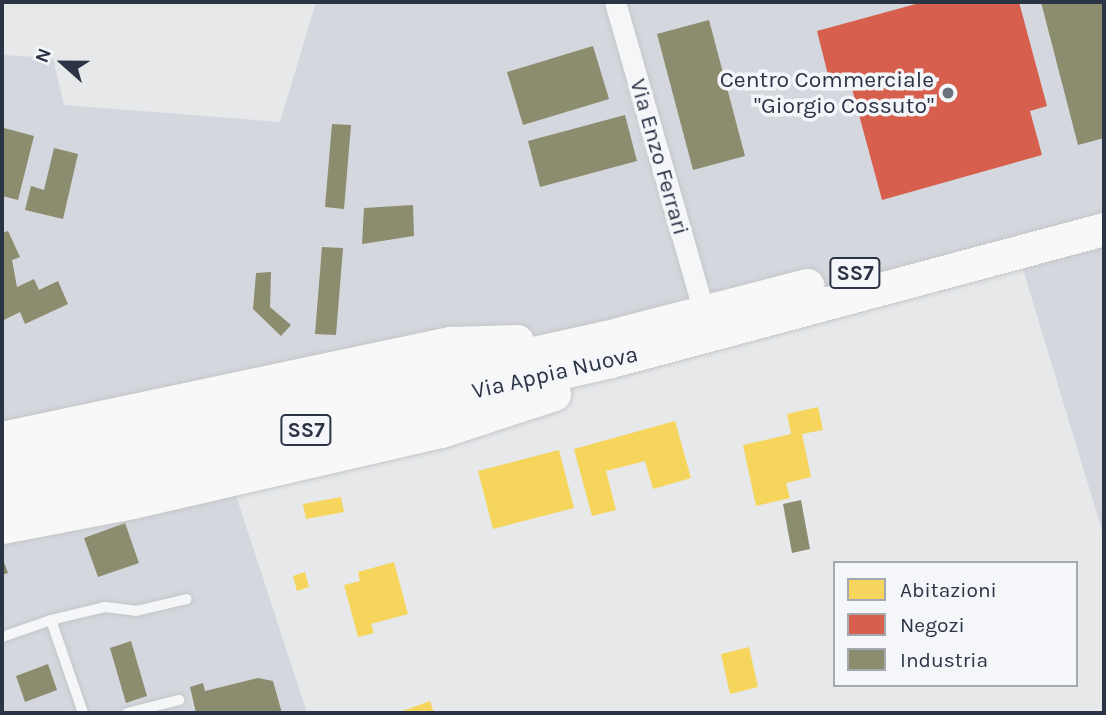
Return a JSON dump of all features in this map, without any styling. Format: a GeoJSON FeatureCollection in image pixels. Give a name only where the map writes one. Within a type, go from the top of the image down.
{"type":"FeatureCollection","features":[{"type":"Feature","properties":{"kind":"main road","name":"Via Appia Nuova"},"geometry":{"type":"LineString","coordinates":[[2,470],[609,349],[704,312],[1104,208]]}},
{"type":"Feature","properties":{"kind":"main road","name":"Via Appia Nuova"},"geometry":{"type":"LineString","coordinates":[[2,499],[1104,229]]}},
{"type":"Feature","properties":{"kind":"main road"},"geometry":{"type":"LineString","coordinates":[[2,439],[450,343],[609,349]]}},
{"type":"Feature","properties":{"kind":"main road"},"geometry":{"type":"LineString","coordinates":[[2,527],[133,502],[441,431],[559,392],[609,349]]}},
{"type":"Feature","properties":{"kind":"street","name":"Via Enzo Ferrari"},"geometry":{"type":"LineString","coordinates":[[615,2],[704,312]]}},
{"type":"Feature","properties":{"kind":"lane"},"geometry":{"type":"LineString","coordinates":[[2,637],[51,620],[104,607],[136,611],[187,599]]}},
{"type":"Feature","properties":{"kind":"lane"},"geometry":{"type":"LineString","coordinates":[[51,620],[83,713]]}},
{"type":"Feature","properties":{"kind":"lane"},"geometry":{"type":"LineString","coordinates":[[127,713],[179,700]]}},
{"type":"Feature","properties":{"kind":"shaded area"},"geometry":{"type":"Polygon","coordinates":[[[316,2],[1104,2],[1104,537],[1018,253],[231,480],[307,713],[2,713],[2,55],[53,58],[64,105],[280,122],[316,2]]]}},
{"type":"Feature","properties":{"kind":"building: Abitazioni"},"geometry":{"type":"Polygon","coordinates":[[[818,407],[823,430],[802,434],[811,477],[786,483],[790,498],[756,506],[743,445],[791,434],[787,414],[818,407]]]}},
{"type":"Feature","properties":{"kind":"building: Abitazioni"},"geometry":{"type":"Polygon","coordinates":[[[675,421],[691,478],[653,489],[645,461],[606,471],[616,510],[592,516],[574,449],[675,421]]]}},
{"type":"Feature","properties":{"kind":"building: Abitazioni"},"geometry":{"type":"Polygon","coordinates":[[[559,450],[574,508],[493,529],[478,471],[559,450]]]}},
{"type":"Feature","properties":{"kind":"building: Abitazioni"},"geometry":{"type":"Polygon","coordinates":[[[341,497],[344,512],[306,519],[303,504],[341,497]]]}},
{"type":"Feature","properties":{"kind":"building: Abitazioni"},"geometry":{"type":"Polygon","coordinates":[[[394,562],[408,614],[371,624],[374,633],[358,637],[344,585],[360,581],[358,572],[394,562]]]}},
{"type":"Feature","properties":{"kind":"building: Abitazioni"},"geometry":{"type":"Polygon","coordinates":[[[305,572],[309,587],[297,591],[293,576],[305,572]]]}},
{"type":"Feature","properties":{"kind":"building: Abitazioni"},"geometry":{"type":"Polygon","coordinates":[[[749,647],[758,687],[730,694],[721,654],[749,647]]]}},
{"type":"Feature","properties":{"kind":"building: Abitazioni"},"geometry":{"type":"Polygon","coordinates":[[[430,701],[434,713],[397,713],[430,701]]]}},
{"type":"Feature","properties":{"kind":"building: Negozi","name":"Centro Commerciale \"Giorgio Cossuto\""},"geometry":{"type":"Polygon","coordinates":[[[923,2],[1019,2],[1047,106],[1030,111],[1042,155],[882,200],[848,74],[829,79],[817,31],[923,2]]]}},
{"type":"Feature","properties":{"kind":"building: Industria"},"geometry":{"type":"Polygon","coordinates":[[[1041,2],[1104,2],[1104,138],[1078,145],[1041,2]]]}},
{"type":"Feature","properties":{"kind":"building: Industria"},"geometry":{"type":"Polygon","coordinates":[[[709,20],[745,156],[693,170],[657,34],[709,20]]]}},
{"type":"Feature","properties":{"kind":"building: Industria"},"geometry":{"type":"Polygon","coordinates":[[[593,46],[609,99],[523,125],[507,72],[593,46]]]}},
{"type":"Feature","properties":{"kind":"building: Industria"},"geometry":{"type":"Polygon","coordinates":[[[625,115],[637,161],[540,187],[528,141],[625,115]]]}},
{"type":"Feature","properties":{"kind":"building: Industria"},"geometry":{"type":"Polygon","coordinates":[[[332,124],[351,125],[344,209],[325,207],[332,124]]]}},
{"type":"Feature","properties":{"kind":"building: Industria"},"geometry":{"type":"Polygon","coordinates":[[[4,128],[34,136],[18,200],[2,196],[4,128]]]}},
{"type":"Feature","properties":{"kind":"building: Industria"},"geometry":{"type":"Polygon","coordinates":[[[54,148],[78,154],[63,219],[25,210],[31,186],[44,190],[54,148]]]}},
{"type":"Feature","properties":{"kind":"building: Industria"},"geometry":{"type":"Polygon","coordinates":[[[413,205],[414,236],[362,244],[364,208],[413,205]]]}},
{"type":"Feature","properties":{"kind":"building: Industria"},"geometry":{"type":"Polygon","coordinates":[[[8,231],[20,257],[12,260],[17,287],[34,279],[39,290],[58,281],[68,304],[25,324],[20,312],[2,321],[2,233],[8,231]]]}},
{"type":"Feature","properties":{"kind":"building: Industria"},"geometry":{"type":"Polygon","coordinates":[[[322,247],[343,248],[336,335],[315,334],[322,247]]]}},
{"type":"Feature","properties":{"kind":"building: Industria"},"geometry":{"type":"Polygon","coordinates":[[[271,272],[270,307],[291,325],[281,336],[253,309],[256,273],[271,272]]]}},
{"type":"Feature","properties":{"kind":"building: Industria"},"geometry":{"type":"Polygon","coordinates":[[[801,500],[810,549],[792,553],[783,504],[801,500]]]}},
{"type":"Feature","properties":{"kind":"building: Industria"},"geometry":{"type":"Polygon","coordinates":[[[125,523],[139,563],[98,577],[84,538],[125,523]]]}},
{"type":"Feature","properties":{"kind":"building: Industria"},"geometry":{"type":"Polygon","coordinates":[[[2,557],[8,573],[2,575],[2,557]]]}},
{"type":"Feature","properties":{"kind":"building: Industria"},"geometry":{"type":"Polygon","coordinates":[[[131,641],[147,696],[126,703],[110,648],[131,641]]]}},
{"type":"Feature","properties":{"kind":"building: Industria"},"geometry":{"type":"Polygon","coordinates":[[[48,664],[57,690],[25,702],[16,676],[48,664]]]}},
{"type":"Feature","properties":{"kind":"building: Industria"},"geometry":{"type":"Polygon","coordinates":[[[258,678],[273,681],[282,713],[196,713],[190,687],[203,683],[205,691],[258,678]]]}},
{"type":"Feature","properties":{"kind":"place","name":"Centro Commerciale \"Giorgio Cossuto\""},"geometry":{"type":"Point","coordinates":[948,93]}}]}
